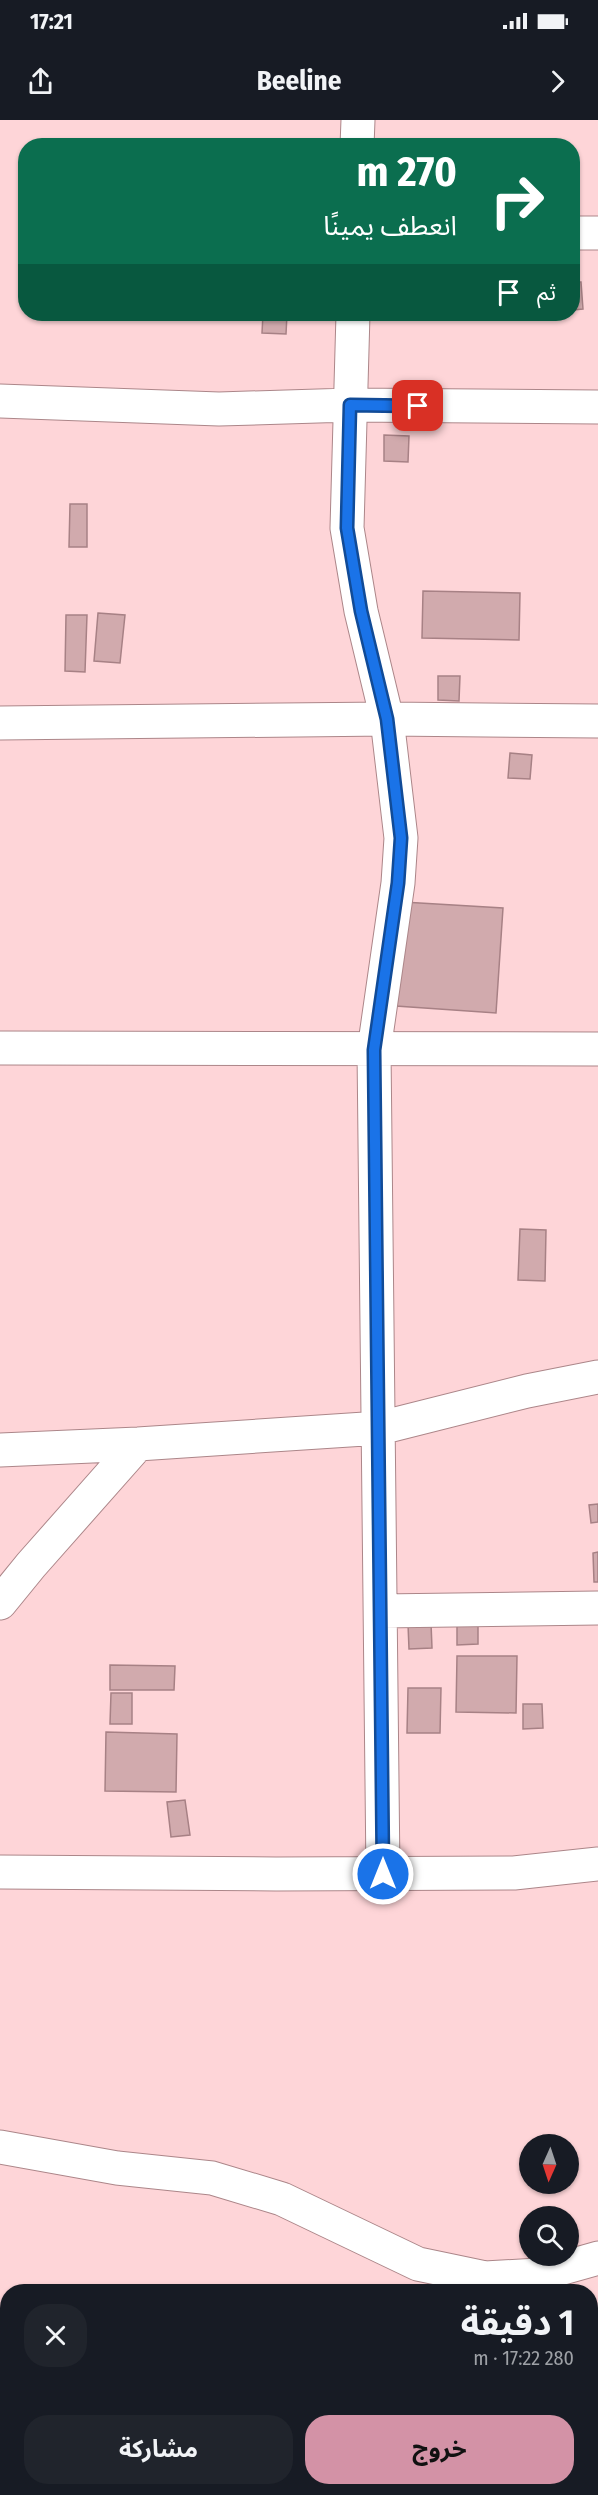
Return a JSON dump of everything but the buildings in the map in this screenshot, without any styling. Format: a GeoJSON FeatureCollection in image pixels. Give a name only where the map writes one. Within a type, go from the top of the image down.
{"type":"FeatureCollection","features":[{"type":"Feature","properties":{"kind":"street"},"geometry":{"type":"LineString","coordinates":[[357,138],[358,120]]}},
{"type":"Feature","properties":{"kind":"street"},"geometry":{"type":"LineString","coordinates":[[580,233],[598,233]]}},
{"type":"Feature","properties":{"kind":"street"},"geometry":{"type":"LineString","coordinates":[[353,321],[347,528],[361,611],[387,719],[401,838],[398,883],[374,1050],[380,1428],[383,1874]]}},
{"type":"Feature","properties":{"kind":"street"},"geometry":{"type":"LineString","coordinates":[[0,400],[219,409],[350,405],[598,407]]}},
{"type":"Feature","properties":{"kind":"street"},"geometry":{"type":"LineString","coordinates":[[0,723],[387,719],[598,721]]}},
{"type":"Feature","properties":{"kind":"street"},"geometry":{"type":"LineString","coordinates":[[0,1048],[598,1049]]}},
{"type":"Feature","properties":{"kind":"street"},"geometry":{"type":"LineString","coordinates":[[0,1450],[138,1444],[380,1428],[526,1391],[598,1377]]}},
{"type":"Feature","properties":{"kind":"street"},"geometry":{"type":"LineString","coordinates":[[0,1603],[138,1444]]}},
{"type":"Feature","properties":{"kind":"street"},"geometry":{"type":"LineString","coordinates":[[381,1611],[598,1608]]}},
{"type":"Feature","properties":{"kind":"street"},"geometry":{"type":"LineString","coordinates":[[0,1872],[514,1873],[598,1864]]}},
{"type":"Feature","properties":{"kind":"street"},"geometry":{"type":"LineString","coordinates":[[0,2147],[117,2168],[212,2178],[282,2199],[418,2264],[485,2278],[538,2275],[598,2258]]}},
{"type":"Feature","properties":{"kind":"route"},"geometry":{"type":"LineString","coordinates":[[383,1874],[380,1428],[374,1050],[398,883],[401,838],[387,719],[361,611],[347,528],[350,405],[418,406]]}}]}
